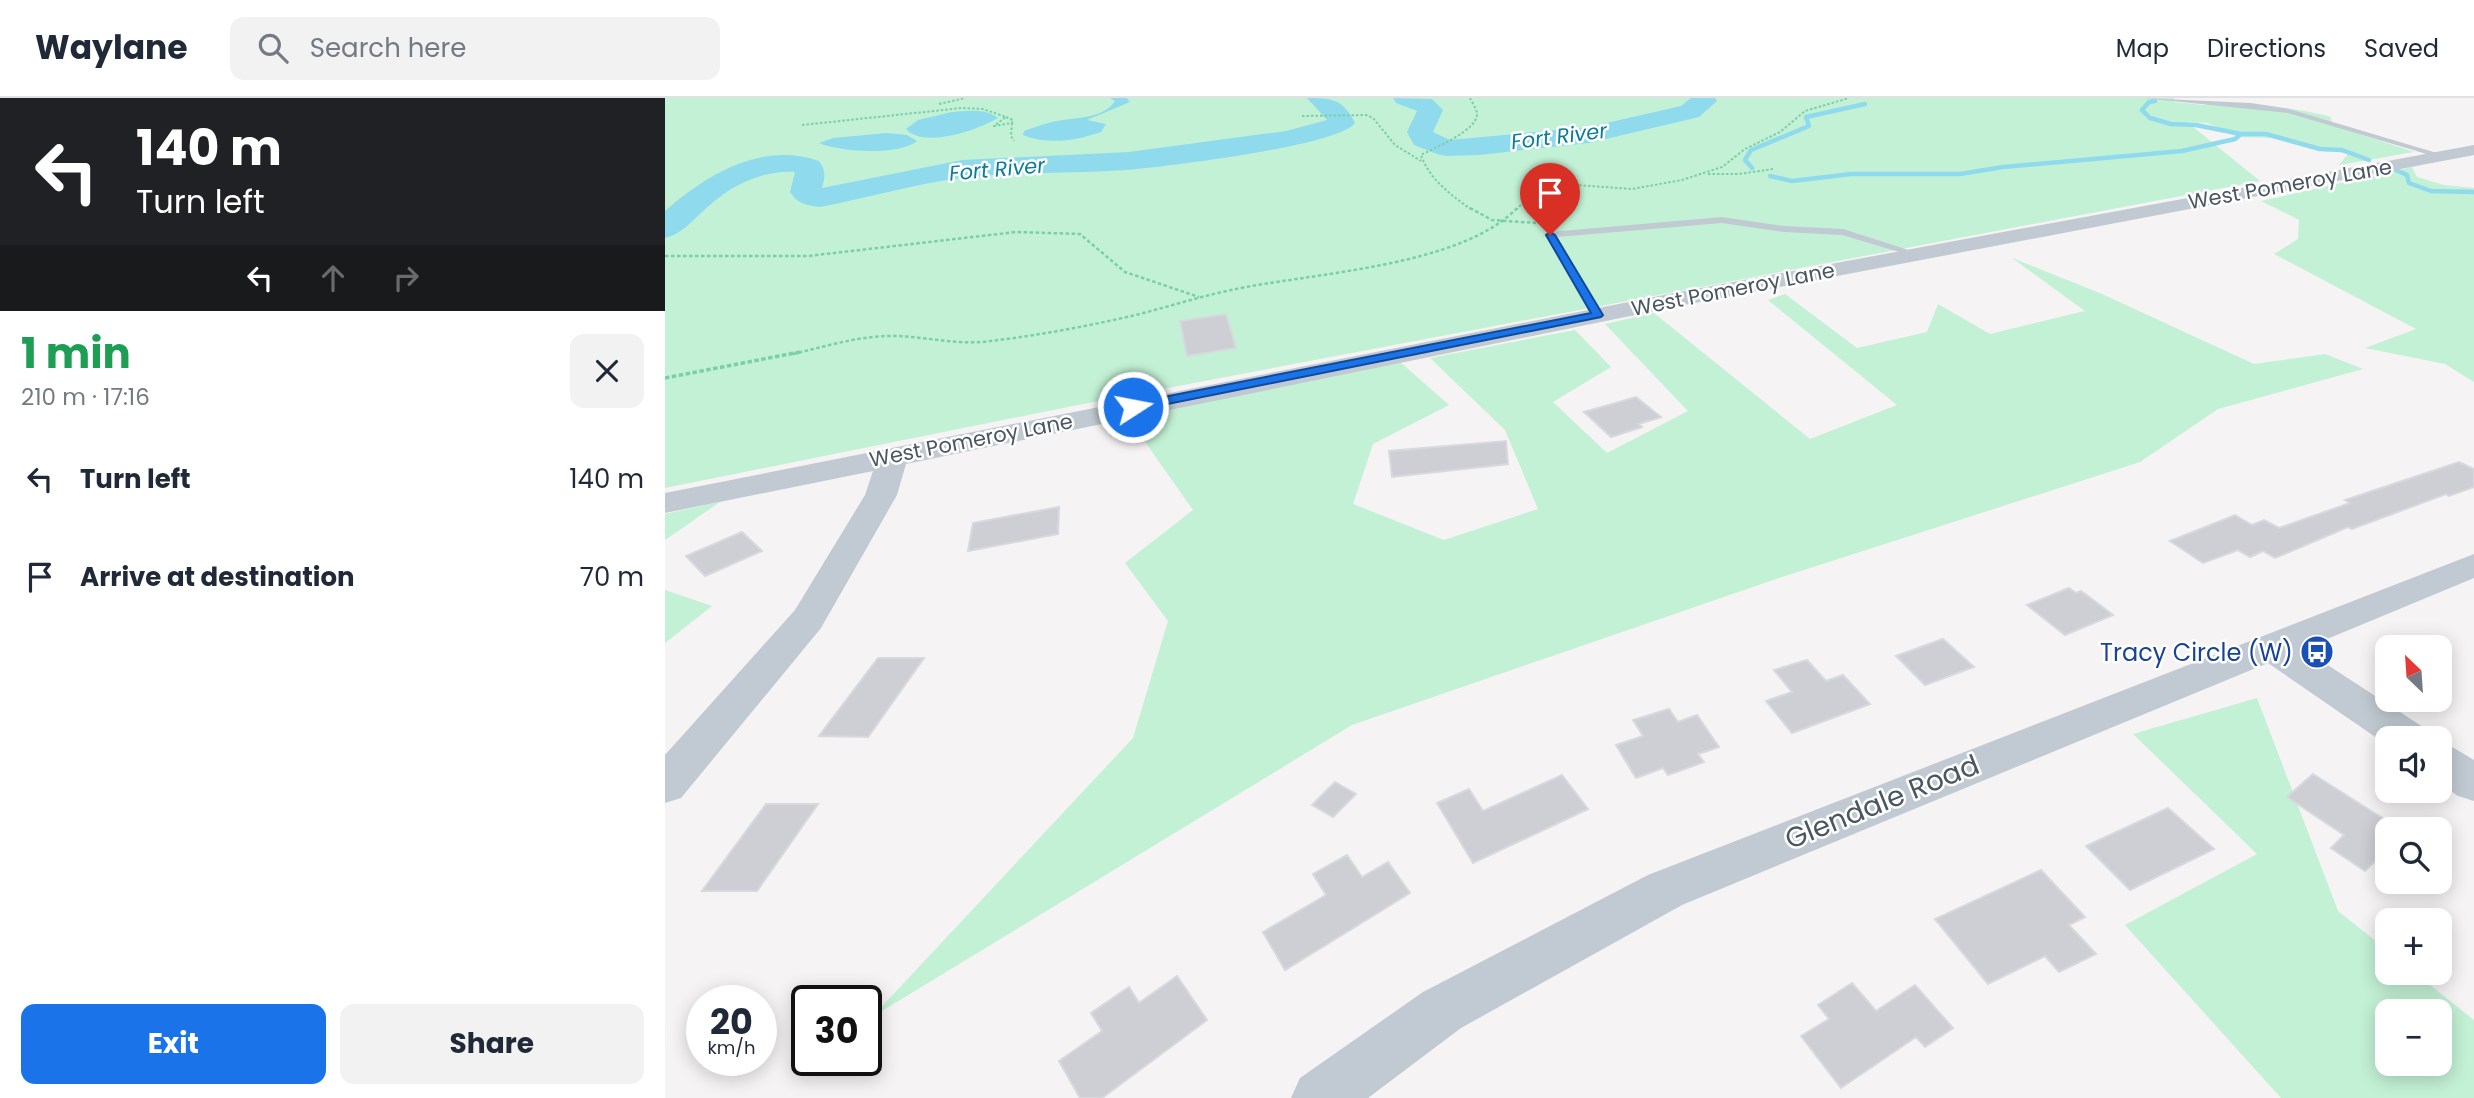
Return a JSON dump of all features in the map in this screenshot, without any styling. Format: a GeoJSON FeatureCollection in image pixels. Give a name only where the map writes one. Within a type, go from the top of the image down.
{"type":"FeatureCollection","features":[{"type":"Feature","properties":{"kind":"street","name":"West Pomeroy Lane"},"geometry":{"type":"LineString","coordinates":[[665,503],[1597,315],[2474,150]]}},
{"type":"Feature","properties":{"kind":"street"},"geometry":{"type":"LineString","coordinates":[[665,785],[807,619],[881,495],[893,455]]}},
{"type":"Feature","properties":{"kind":"street","name":"Glendale Road"},"geometry":{"type":"LineString","coordinates":[[1320,1098],[1442,1010],[1665,890],[2474,565]]}},
{"type":"Feature","properties":{"kind":"street"},"geometry":{"type":"LineString","coordinates":[[2271,646],[2390,726]]}},
{"type":"Feature","properties":{"kind":"street"},"geometry":{"type":"LineString","coordinates":[[2452,769],[2474,783]]}},
{"type":"Feature","properties":{"kind":"lane"},"geometry":{"type":"LineString","coordinates":[[2147,98],[2251,105],[2289,111],[2443,156]]}},
{"type":"Feature","properties":{"kind":"lane"},"geometry":{"type":"LineString","coordinates":[[1597,315],[1550,235],[1722,220],[1784,229],[1843,232],[1916,254]]}},
{"type":"Feature","properties":{"kind":"path"},"geometry":{"type":"LineString","coordinates":[[939,104],[965,98]]}},
{"type":"Feature","properties":{"kind":"path"},"geometry":{"type":"LineString","coordinates":[[1422,162],[1421,155],[1467,130],[1476,121],[1477,112],[1469,98]]}},
{"type":"Feature","properties":{"kind":"path"},"geometry":{"type":"LineString","coordinates":[[665,378],[764,361],[855,339],[895,336],[978,342],[1025,337],[1119,319],[1260,284],[1417,257],[1461,245],[1501,221],[1533,192],[1543,187],[1577,185],[1632,189],[1702,174],[1722,167],[1745,149],[1780,132],[1805,111],[1850,98]]}},
{"type":"Feature","properties":{"kind":"path"},"geometry":{"type":"LineString","coordinates":[[802,125],[962,108],[983,109],[1013,120],[1011,136],[1014,141]]}},
{"type":"Feature","properties":{"kind":"path"},"geometry":{"type":"LineString","coordinates":[[1302,116],[1357,114],[1373,118],[1395,145],[1422,162],[1446,188],[1476,213],[1501,221],[1522,219],[1536,223],[1550,235]]}},
{"type":"Feature","properties":{"kind":"path"},"geometry":{"type":"LineString","coordinates":[[1006,117],[994,126],[1012,123]]}},
{"type":"Feature","properties":{"kind":"path"},"geometry":{"type":"LineString","coordinates":[[1702,174],[1739,174],[1773,169]]}},
{"type":"Feature","properties":{"kind":"path"},"geometry":{"type":"LineString","coordinates":[[665,256],[808,256],[1016,232],[1080,234],[1125,272],[1200,297]]}},
{"type":"Feature","properties":{"kind":"green space"},"geometry":{"type":"Polygon","coordinates":[[[665,98],[2174,98],[2174,102],[2204,105],[2247,104],[2319,114],[2331,117],[2332,125],[2414,152],[2339,165],[2348,154],[2274,138],[2239,137],[2207,123],[2187,122],[2260,181],[1078,405],[665,488],[665,98]]]}},
{"type":"Feature","properties":{"kind":"green space"},"geometry":{"type":"Polygon","coordinates":[[[2412,167],[2417,177],[2444,185],[2474,188],[2474,382],[2445,364],[2365,348],[2416,329],[2274,254],[2298,239],[2299,220],[2261,201],[2412,167]]]}},
{"type":"Feature","properties":{"kind":"green space"},"geometry":{"type":"Polygon","coordinates":[[[2012,258],[2102,294],[2254,364],[2325,354],[2363,369],[2218,409],[2140,462],[1776,579],[1352,725],[882,1011],[882,1006],[1133,738],[1168,621],[1125,563],[1193,510],[1129,419],[1399,361],[1449,405],[1373,444],[1353,504],[1444,540],[1538,509],[1505,430],[1430,358],[1575,330],[1611,367],[1553,402],[1607,453],[1688,411],[1605,324],[1654,313],[1810,439],[1897,405],[1768,300],[1785,294],[1857,348],[1927,332],[1938,304],[1990,334],[2085,311],[2012,258]]]}},
{"type":"Feature","properties":{"kind":"green space"},"geometry":{"type":"Polygon","coordinates":[[[720,502],[665,540],[665,514],[720,502]]]}},
{"type":"Feature","properties":{"kind":"green space"},"geometry":{"type":"Polygon","coordinates":[[[665,590],[712,606],[665,643],[665,590]]]}},
{"type":"Feature","properties":{"kind":"green space"},"geometry":{"type":"Polygon","coordinates":[[[2257,698],[2338,911],[2375,940],[2375,985],[2430,985],[2448,999],[2375,999],[2375,1076],[2452,1076],[2452,1002],[2474,1020],[2474,1098],[2281,1098],[2125,925],[2257,854],[2133,734],[2257,698]]]}},
{"type":"Feature","properties":{"kind":"water"},"geometry":{"type":"Polygon","coordinates":[[[1110,98],[1127,98],[1130,102],[1087,120],[1106,124],[1101,132],[1061,141],[1023,135],[1024,131],[1045,124],[1097,114],[1115,101],[1110,98]]]}},
{"type":"Feature","properties":{"kind":"water"},"geometry":{"type":"Polygon","coordinates":[[[982,111],[998,118],[978,128],[951,136],[925,137],[914,135],[906,129],[918,120],[952,112],[982,111]]]}},
{"type":"Feature","properties":{"kind":"water"},"geometry":{"type":"Polygon","coordinates":[[[887,133],[907,135],[917,141],[909,146],[884,151],[840,149],[819,143],[833,138],[887,133]]]}},
{"type":"Feature","properties":{"kind":"building"},"geometry":{"type":"Polygon","coordinates":[[[1226,314],[1236,348],[1187,356],[1180,321],[1226,314]]]}},
{"type":"Feature","properties":{"kind":"building"},"geometry":{"type":"Polygon","coordinates":[[[1636,397],[1661,417],[1639,424],[1642,427],[1611,437],[1584,412],[1636,397]]]}},
{"type":"Feature","properties":{"kind":"building"},"geometry":{"type":"Polygon","coordinates":[[[1506,441],[1508,464],[1392,477],[1389,451],[1506,441]]]}},
{"type":"Feature","properties":{"kind":"building"},"geometry":{"type":"Polygon","coordinates":[[[2459,462],[2474,469],[2474,487],[2449,496],[2446,494],[2352,529],[2348,527],[2275,558],[2263,551],[2250,557],[2238,550],[2203,563],[2170,541],[2235,515],[2252,525],[2264,520],[2279,528],[2350,503],[2345,500],[2459,462]]]}},
{"type":"Feature","properties":{"kind":"building"},"geometry":{"type":"Polygon","coordinates":[[[1059,507],[1058,534],[968,551],[973,523],[1059,507]]]}},
{"type":"Feature","properties":{"kind":"building"},"geometry":{"type":"Polygon","coordinates":[[[742,532],[762,551],[705,576],[686,556],[742,532]]]}},
{"type":"Feature","properties":{"kind":"building"},"geometry":{"type":"Polygon","coordinates":[[[2069,588],[2076,593],[2081,591],[2113,615],[2065,635],[2027,605],[2069,588]]]}},
{"type":"Feature","properties":{"kind":"building"},"geometry":{"type":"Polygon","coordinates":[[[1943,639],[1974,667],[1925,685],[1896,656],[1943,639]]]}},
{"type":"Feature","properties":{"kind":"building"},"geometry":{"type":"Polygon","coordinates":[[[878,658],[924,658],[868,737],[819,736],[878,658]]]}},
{"type":"Feature","properties":{"kind":"building"},"geometry":{"type":"Polygon","coordinates":[[[1807,660],[1826,681],[1843,675],[1870,704],[1792,733],[1766,701],[1792,692],[1774,670],[1807,660]]]}},
{"type":"Feature","properties":{"kind":"building"},"geometry":{"type":"Polygon","coordinates":[[[1669,709],[1678,722],[1697,715],[1719,747],[1698,754],[1704,762],[1668,775],[1663,768],[1636,778],[1616,745],[1643,736],[1633,720],[1669,709]]]}},
{"type":"Feature","properties":{"kind":"building"},"geometry":{"type":"Polygon","coordinates":[[[2313,774],[2381,817],[2375,817],[2375,861],[2365,871],[2331,848],[2344,835],[2287,797],[2313,774]]]}},
{"type":"Feature","properties":{"kind":"building"},"geometry":{"type":"Polygon","coordinates":[[[1562,775],[1588,809],[1473,863],[1437,803],[1469,789],[1483,811],[1562,775]]]}},
{"type":"Feature","properties":{"kind":"building"},"geometry":{"type":"Polygon","coordinates":[[[1335,782],[1356,794],[1333,817],[1312,805],[1335,782]]]}},
{"type":"Feature","properties":{"kind":"building"},"geometry":{"type":"Polygon","coordinates":[[[766,804],[818,804],[757,891],[702,891],[766,804]]]}},
{"type":"Feature","properties":{"kind":"building"},"geometry":{"type":"Polygon","coordinates":[[[2168,808],[2214,849],[2130,890],[2086,846],[2168,808]]]}},
{"type":"Feature","properties":{"kind":"building"},"geometry":{"type":"Polygon","coordinates":[[[1347,855],[1362,877],[1388,862],[1410,893],[1285,970],[1263,932],[1326,895],[1313,874],[1347,855]]]}},
{"type":"Feature","properties":{"kind":"building"},"geometry":{"type":"Polygon","coordinates":[[[2041,870],[2085,917],[2069,925],[2096,954],[2059,972],[2045,956],[1988,984],[1935,919],[2041,870]]]}},
{"type":"Feature","properties":{"kind":"building"},"geometry":{"type":"Polygon","coordinates":[[[1177,976],[1207,1020],[1102,1098],[1080,1098],[1059,1061],[1102,1031],[1091,1013],[1129,987],[1139,1003],[1177,976]]]}},
{"type":"Feature","properties":{"kind":"building"},"geometry":{"type":"Polygon","coordinates":[[[1852,983],[1876,1011],[1915,985],[1953,1028],[1925,1047],[1916,1037],[1841,1088],[1801,1036],[1829,1019],[1818,1005],[1852,983]]]}},
{"type":"Feature","properties":{"kind":"waterway","name":"Fort River"},"geometry":{"type":"LineString","coordinates":[[665,228],[720,182],[764,166],[790,163],[809,167],[810,178],[805,192],[809,196],[820,198],[962,169],[1129,161],[1286,139],[1324,131],[1342,123],[1337,112],[1319,98]]}},
{"type":"Feature","properties":{"kind":"waterway","name":"Fort River"},"geometry":{"type":"LineString","coordinates":[[1405,98],[1423,104],[1430,110],[1420,132],[1424,139],[1447,148],[1589,135],[1690,112],[1705,101],[1703,98]]}},
{"type":"Feature","properties":{"kind":"waterway"},"geometry":{"type":"LineString","coordinates":[[2155,101],[2149,102],[2142,110],[2150,118],[2171,124],[2196,125],[2241,134]]}},
{"type":"Feature","properties":{"kind":"waterway"},"geometry":{"type":"LineString","coordinates":[[1752,168],[1745,160],[1751,150],[1809,126],[1806,117],[1865,104]]}},
{"type":"Feature","properties":{"kind":"waterway"},"geometry":{"type":"LineString","coordinates":[[1770,176],[1792,181],[1851,174],[1960,174],[2003,167],[2182,151],[2235,139],[2241,134]]}},
{"type":"Feature","properties":{"kind":"waterway"},"geometry":{"type":"LineString","coordinates":[[2241,134],[2266,134],[2320,149],[2342,150],[2369,160]]}},
{"type":"Feature","properties":{"kind":"waterway"},"geometry":{"type":"LineString","coordinates":[[2396,170],[2407,175],[2409,183],[2431,191],[2474,192]]}},
{"type":"Feature","properties":{"kind":"place","name":"Tracy Circle (W)"},"geometry":{"type":"Point","coordinates":[2317,652]}},
{"type":"Feature","properties":{"kind":"route"},"geometry":{"type":"LineString","coordinates":[[1133,407],[1597,315],[1550,235]]}}]}
